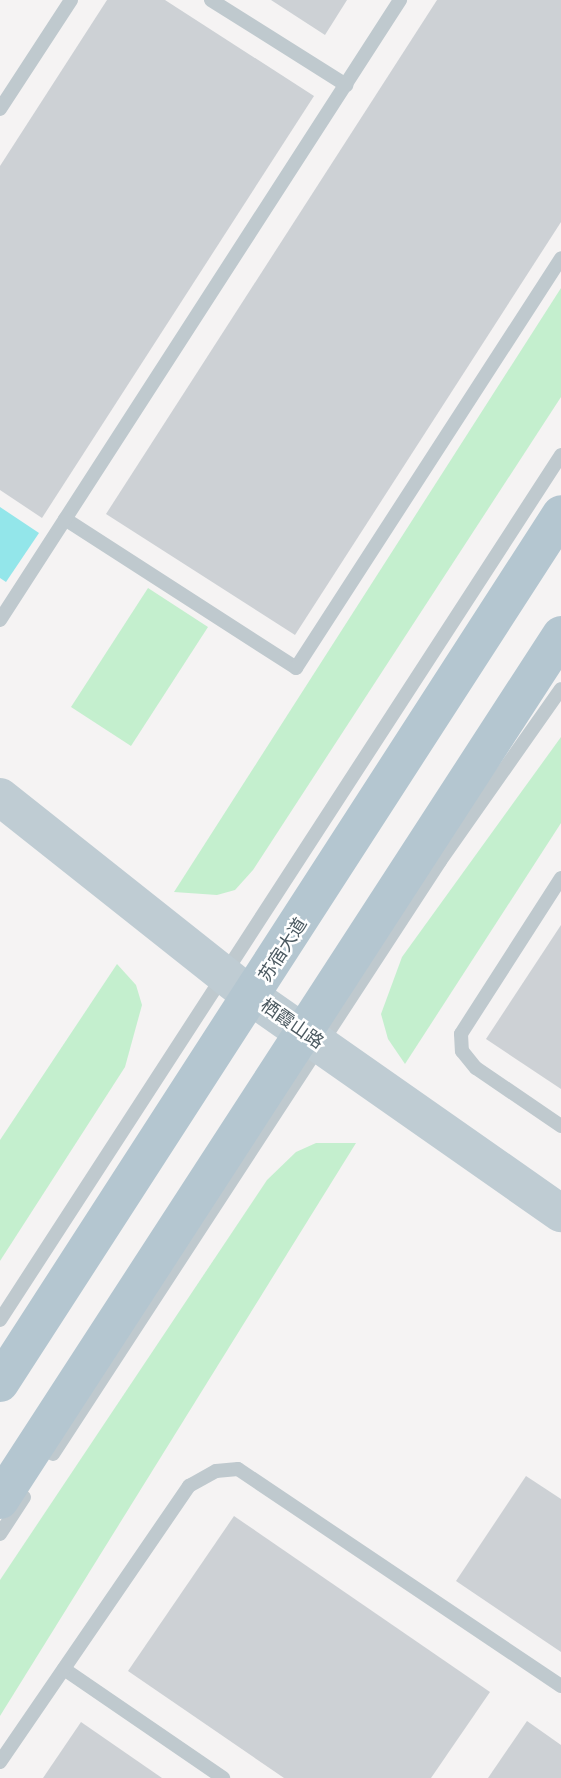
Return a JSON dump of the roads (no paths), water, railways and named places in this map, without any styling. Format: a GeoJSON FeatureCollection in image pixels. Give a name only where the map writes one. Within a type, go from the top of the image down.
{"type":"FeatureCollection","features":[{"type":"Feature","properties":{"kind":"main road","name":"苏宿大道"},"geometry":{"type":"LineString","coordinates":[[0,1382],[239,986],[561,514]]}},
{"type":"Feature","properties":{"kind":"main road"},"geometry":{"type":"LineString","coordinates":[[15,1494],[314,1040],[561,635]]}},
{"type":"Feature","properties":{"kind":"street","name":"栖霞山路"},"geometry":{"type":"LineString","coordinates":[[0,797],[239,986],[561,1213]]}},
{"type":"Feature","properties":{"kind":"lane"},"geometry":{"type":"LineString","coordinates":[[0,109],[71,0]]}},
{"type":"Feature","properties":{"kind":"lane"},"geometry":{"type":"LineString","coordinates":[[211,0],[346,85]]}},
{"type":"Feature","properties":{"kind":"lane"},"geometry":{"type":"LineString","coordinates":[[0,620],[400,0]]}},
{"type":"Feature","properties":{"kind":"lane"},"geometry":{"type":"LineString","coordinates":[[65,519],[296,668],[561,258]]}},
{"type":"Feature","properties":{"kind":"lane"},"geometry":{"type":"LineString","coordinates":[[0,1320],[239,986],[561,455]]}},
{"type":"Feature","properties":{"kind":"lane"},"geometry":{"type":"LineString","coordinates":[[46,1464],[314,1040],[561,689]]}},
{"type":"Feature","properties":{"kind":"lane"},"geometry":{"type":"LineString","coordinates":[[561,878],[461,1034],[462,1051],[476,1068],[561,1126]]}},
{"type":"Feature","properties":{"kind":"lane"},"geometry":{"type":"LineString","coordinates":[[0,1762],[189,1486],[216,1471],[238,1469],[561,1686]]}},
{"type":"Feature","properties":{"kind":"lane"},"geometry":{"type":"LineString","coordinates":[[0,1534],[15,1494]]}},
{"type":"Feature","properties":{"kind":"lane"},"geometry":{"type":"LineString","coordinates":[[64,1669],[223,1778]]}},
{"type":"Feature","properties":{"kind":"water"},"geometry":{"type":"Polygon","coordinates":[[[0,507],[39,533],[6,582],[0,578],[0,507]]]}}]}
